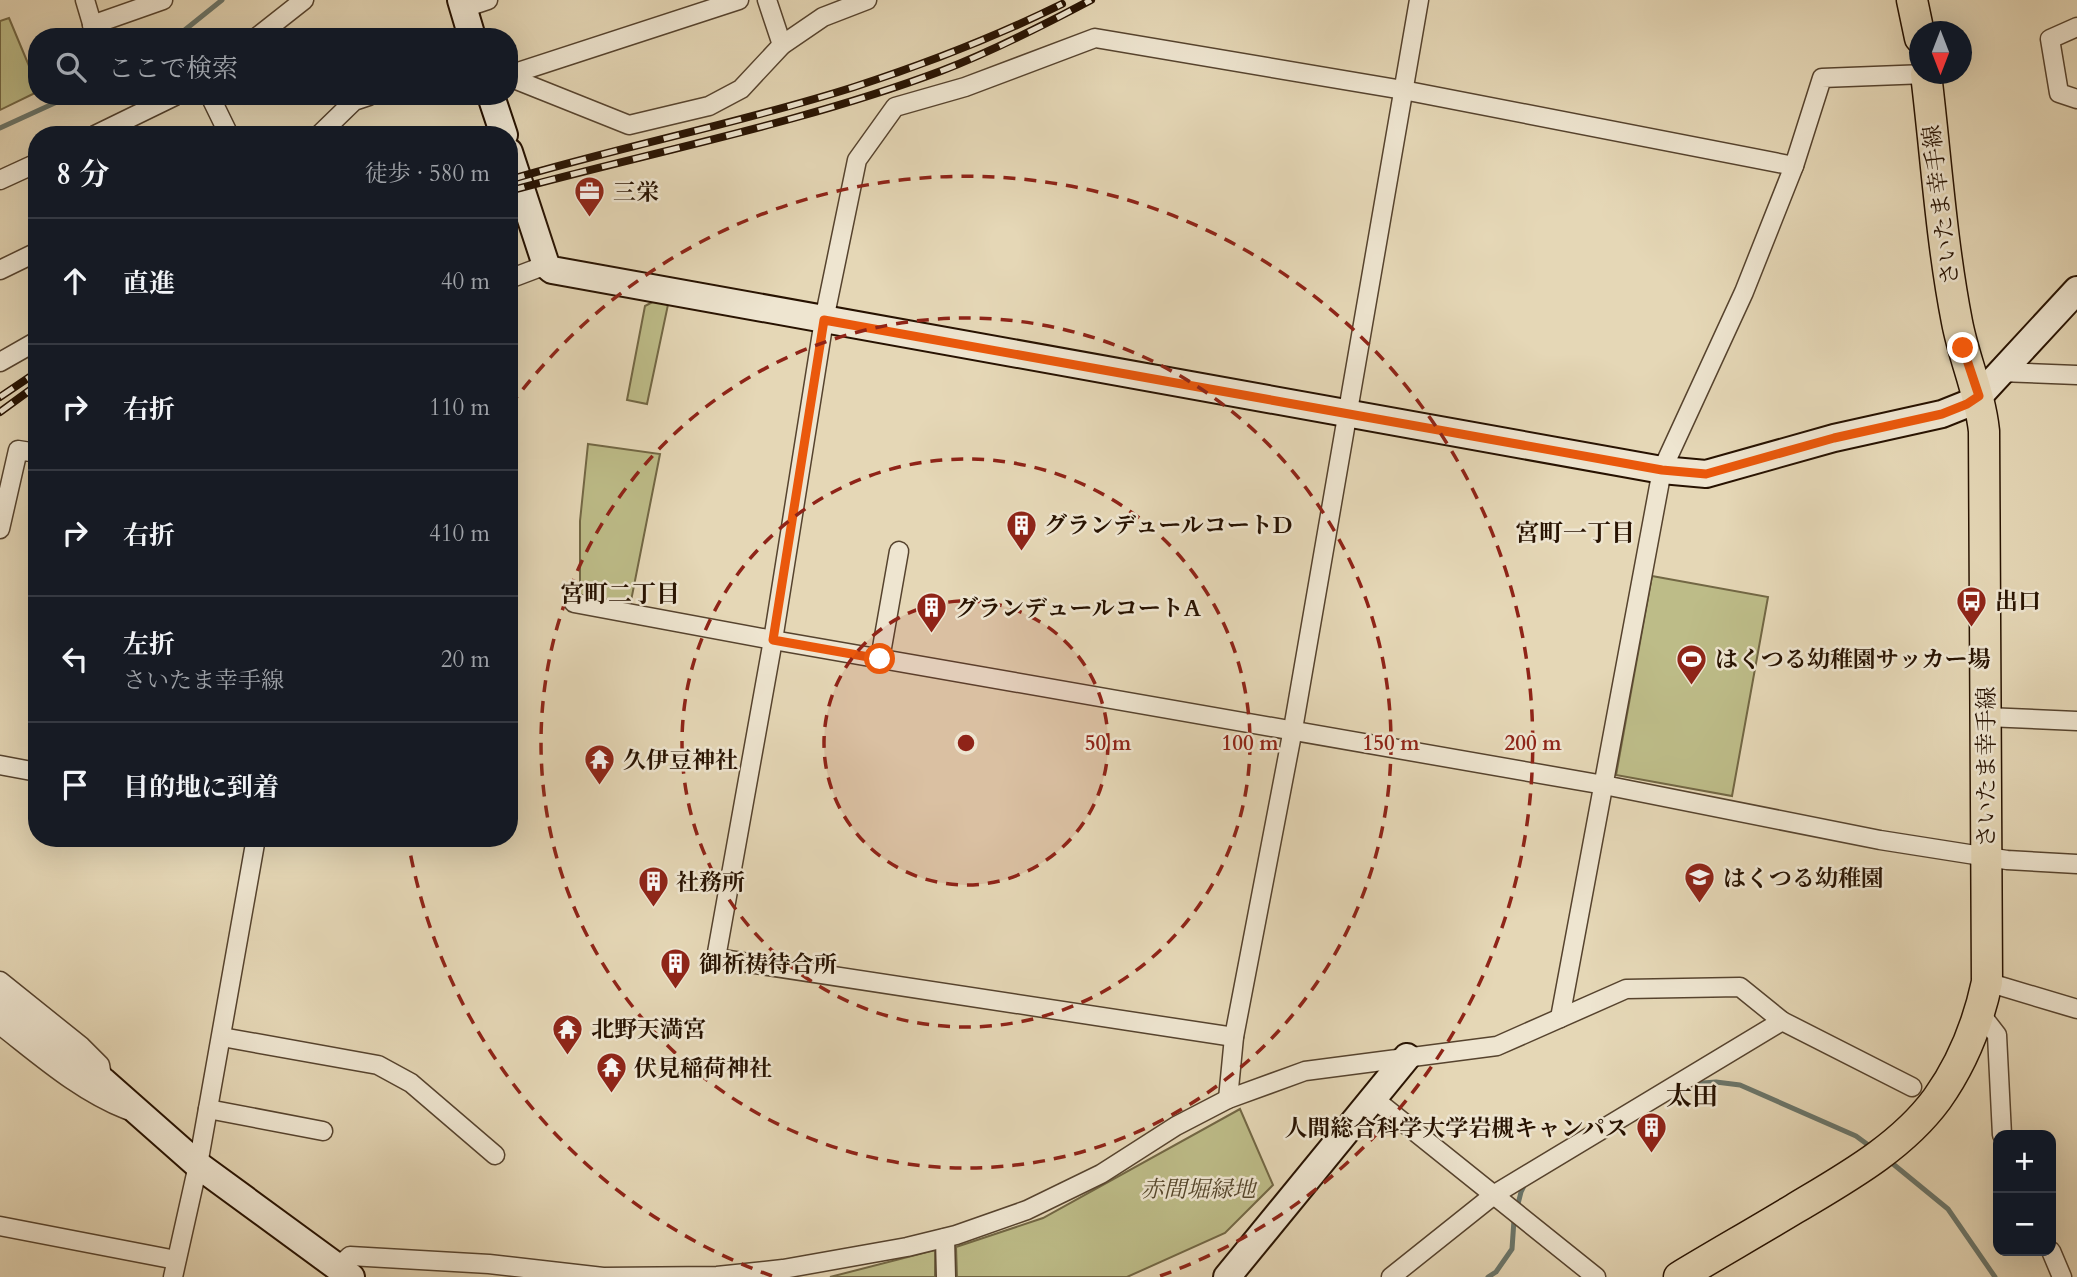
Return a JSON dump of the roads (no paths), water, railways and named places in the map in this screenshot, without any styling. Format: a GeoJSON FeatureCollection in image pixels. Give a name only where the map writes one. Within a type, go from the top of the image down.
{"type":"FeatureCollection","features":[{"type":"Feature","properties":{"kind":"main road"},"geometry":{"type":"LineString","coordinates":[[1912,0],[1916,21]]}},
{"type":"Feature","properties":{"kind":"main road","name":"さいたま幸手線"},"geometry":{"type":"LineString","coordinates":[[1679,1277],[1849,1176],[1908,1130],[1936,1101],[1954,1072],[1980,1013],[1987,982],[1984,430],[1979,396],[1957,325],[1927,84]]}},
{"type":"Feature","properties":{"kind":"street"},"geometry":{"type":"LineString","coordinates":[[85,0],[93,28]]}},
{"type":"Feature","properties":{"kind":"street"},"geometry":{"type":"LineString","coordinates":[[101,28],[163,0]]}},
{"type":"Feature","properties":{"kind":"street"},"geometry":{"type":"LineString","coordinates":[[268,28],[304,0]]}},
{"type":"Feature","properties":{"kind":"street"},"geometry":{"type":"LineString","coordinates":[[518,73],[739,0]]}},
{"type":"Feature","properties":{"kind":"street"},"geometry":{"type":"LineString","coordinates":[[768,0],[782,45]]}},
{"type":"Feature","properties":{"kind":"street"},"geometry":{"type":"LineString","coordinates":[[518,80],[629,125],[709,106],[741,89],[782,45],[824,18],[867,0]]}},
{"type":"Feature","properties":{"kind":"street"},"geometry":{"type":"LineString","coordinates":[[1228,1100],[1234,1037],[1293,729],[1419,0]]}},
{"type":"Feature","properties":{"kind":"street"},"geometry":{"type":"LineString","coordinates":[[471,3],[472,28]]}},
{"type":"Feature","properties":{"kind":"street"},"geometry":{"type":"LineString","coordinates":[[2077,27],[2050,39],[2059,93],[2077,99]]}},
{"type":"Feature","properties":{"kind":"street"},"geometry":{"type":"LineString","coordinates":[[1234,1037],[716,958],[773,640],[824,320],[858,160],[895,107],[965,87],[1095,38],[1403,90],[1794,166]]}},
{"type":"Feature","properties":{"kind":"street"},"geometry":{"type":"LineString","coordinates":[[1560,1018],[1662,470],[1744,292],[1794,166],[1822,78],[1909,75]]}},
{"type":"Feature","properties":{"kind":"street"},"geometry":{"type":"LineString","coordinates":[[113,126],[157,105]]}},
{"type":"Feature","properties":{"kind":"street"},"geometry":{"type":"LineString","coordinates":[[214,105],[225,126]]}},
{"type":"Feature","properties":{"kind":"street"},"geometry":{"type":"LineString","coordinates":[[328,126],[350,105]]}},
{"type":"Feature","properties":{"kind":"street"},"geometry":{"type":"LineString","coordinates":[[494,105],[500,126]]}},
{"type":"Feature","properties":{"kind":"street"},"geometry":{"type":"LineString","coordinates":[[0,180],[28,167]]}},
{"type":"Feature","properties":{"kind":"street"},"geometry":{"type":"LineString","coordinates":[[518,179],[546,265],[552,270],[1662,470],[1706,474],[1834,438],[1942,414],[1967,404],[1979,396],[2077,290]]}},
{"type":"Feature","properties":{"kind":"street"},"geometry":{"type":"LineString","coordinates":[[0,270],[28,257]]}},
{"type":"Feature","properties":{"kind":"street"},"geometry":{"type":"LineString","coordinates":[[518,276],[546,265]]}},
{"type":"Feature","properties":{"kind":"street"},"geometry":{"type":"LineString","coordinates":[[0,362],[28,346]]}},
{"type":"Feature","properties":{"kind":"street"},"geometry":{"type":"LineString","coordinates":[[1999,372],[2077,375]]}},
{"type":"Feature","properties":{"kind":"street"},"geometry":{"type":"LineString","coordinates":[[0,529],[18,450],[28,452]]}},
{"type":"Feature","properties":{"kind":"street"},"geometry":{"type":"LineString","coordinates":[[880,659],[899,551]]}},
{"type":"Feature","properties":{"kind":"street"},"geometry":{"type":"LineString","coordinates":[[574,603],[1604,785],[1880,840],[2007,860],[2077,864]]}},
{"type":"Feature","properties":{"kind":"street"},"geometry":{"type":"LineString","coordinates":[[1986,717],[2077,721]]}},
{"type":"Feature","properties":{"kind":"street"},"geometry":{"type":"LineString","coordinates":[[0,765],[28,770]]}},
{"type":"Feature","properties":{"kind":"street"},"geometry":{"type":"LineString","coordinates":[[0,1226],[175,1268],[198,1165],[254,847]]}},
{"type":"Feature","properties":{"kind":"street"},"geometry":{"type":"LineString","coordinates":[[0,981],[81,1046],[100,1065],[104,1083]]}},
{"type":"Feature","properties":{"kind":"street"},"geometry":{"type":"LineString","coordinates":[[1987,982],[2077,1009]]}},
{"type":"Feature","properties":{"kind":"street"},"geometry":{"type":"LineString","coordinates":[[0,1004],[104,1083],[198,1165],[344,1272],[350,1256],[487,1271],[603,1277],[717,1276],[783,1269],[945,1238],[1027,1210],[1101,1174],[1176,1126],[1228,1100],[1305,1070],[1497,1046],[1626,989],[1741,988],[1782,1021],[1912,1087]]}},
{"type":"Feature","properties":{"kind":"street"},"geometry":{"type":"LineString","coordinates":[[1980,1013],[1997,1035],[2002,1130]]}},
{"type":"Feature","properties":{"kind":"street"},"geometry":{"type":"LineString","coordinates":[[1391,1277],[1495,1194],[1782,1021]]}},
{"type":"Feature","properties":{"kind":"street"},"geometry":{"type":"LineString","coordinates":[[0,1025],[84,1088],[105,1101],[144,1117]]}},
{"type":"Feature","properties":{"kind":"street"},"geometry":{"type":"LineString","coordinates":[[222,1037],[378,1065],[411,1083],[495,1156]]}},
{"type":"Feature","properties":{"kind":"street"},"geometry":{"type":"LineString","coordinates":[[1227,1277],[1408,1057]]}},
{"type":"Feature","properties":{"kind":"street"},"geometry":{"type":"LineString","coordinates":[[1373,1098],[1596,1277]]}},
{"type":"Feature","properties":{"kind":"street"},"geometry":{"type":"LineString","coordinates":[[208,1109],[323,1131]]}},
{"type":"Feature","properties":{"kind":"street"},"geometry":{"type":"LineString","coordinates":[[945,1238],[946,1277]]}},
{"type":"Feature","properties":{"kind":"street"},"geometry":{"type":"LineString","coordinates":[[2052,1256],[2062,1277]]}},
{"type":"Feature","properties":{"kind":"waterway"},"geometry":{"type":"LineString","coordinates":[[187,28],[222,0]]}},
{"type":"Feature","properties":{"kind":"waterway"},"geometry":{"type":"LineString","coordinates":[[0,128],[50,105]]}},
{"type":"Feature","properties":{"kind":"waterway"},"geometry":{"type":"LineString","coordinates":[[1689,1084],[1716,1082],[1740,1085],[1856,1136],[1871,1147]]}},
{"type":"Feature","properties":{"kind":"waterway"},"geometry":{"type":"LineString","coordinates":[[1887,1159],[1948,1209],[1995,1277]]}},
{"type":"Feature","properties":{"kind":"waterway"},"geometry":{"type":"LineString","coordinates":[[1488,1277],[1496,1272],[1512,1249],[1514,1220],[1526,1182]]}},
{"type":"Feature","properties":{"kind":"railway"},"geometry":{"type":"LineString","coordinates":[[518,189],[781,122],[888,89],[979,55],[1091,0]]}},
{"type":"Feature","properties":{"kind":"railway"},"geometry":{"type":"LineString","coordinates":[[518,177],[854,87],[960,49],[1062,4]]}},
{"type":"Feature","properties":{"kind":"railway"},"geometry":{"type":"LineString","coordinates":[[0,397],[28,378]]}},
{"type":"Feature","properties":{"kind":"railway"},"geometry":{"type":"LineString","coordinates":[[0,412],[28,392]]}},
{"type":"Feature","properties":{"kind":"place","name":"三栄"},"geometry":{"type":"Point","coordinates":[590,219]}},
{"type":"Feature","properties":{"kind":"place","name":"グランデュールコートD"},"geometry":{"type":"Point","coordinates":[1021,552]}},
{"type":"Feature","properties":{"kind":"place","name":"出口"},"geometry":{"type":"Point","coordinates":[1972,628]}},
{"type":"Feature","properties":{"kind":"place","name":"グランデュールコートA"},"geometry":{"type":"Point","coordinates":[932,635]}},
{"type":"Feature","properties":{"kind":"place","name":"はくつる幼稚園サッカー場"},"geometry":{"type":"Point","coordinates":[1692,686]}},
{"type":"Feature","properties":{"kind":"place","name":"久伊豆神社"},"geometry":{"type":"Point","coordinates":[600,787]}},
{"type":"Feature","properties":{"kind":"place","name":"はくつる幼稚園"},"geometry":{"type":"Point","coordinates":[1700,905]}},
{"type":"Feature","properties":{"kind":"place","name":"社務所"},"geometry":{"type":"Point","coordinates":[653,909]}},
{"type":"Feature","properties":{"kind":"place","name":"御祈祷待合所"},"geometry":{"type":"Point","coordinates":[676,991]}},
{"type":"Feature","properties":{"kind":"place","name":"北野天満宮"},"geometry":{"type":"Point","coordinates":[568,1056]}},
{"type":"Feature","properties":{"kind":"place","name":"伏見稲荷神社"},"geometry":{"type":"Point","coordinates":[611,1095]}},
{"type":"Feature","properties":{"kind":"place","name":"人間総合科学大学岩槻キャンパス"},"geometry":{"type":"Point","coordinates":[1651,1155]}},
{"type":"Feature","properties":{"kind":"district","name":"宮町一丁目"},"geometry":{"type":"Point","coordinates":[1575,533]}},
{"type":"Feature","properties":{"kind":"district","name":"宮町二丁目"},"geometry":{"type":"Point","coordinates":[620,594]}},
{"type":"Feature","properties":{"kind":"district","name":"太田"},"geometry":{"type":"Point","coordinates":[1692,1096]}},
{"type":"Feature","properties":{"kind":"park label","name":"赤間堀緑地"},"geometry":{"type":"Point","coordinates":[1198,1189]}}]}
